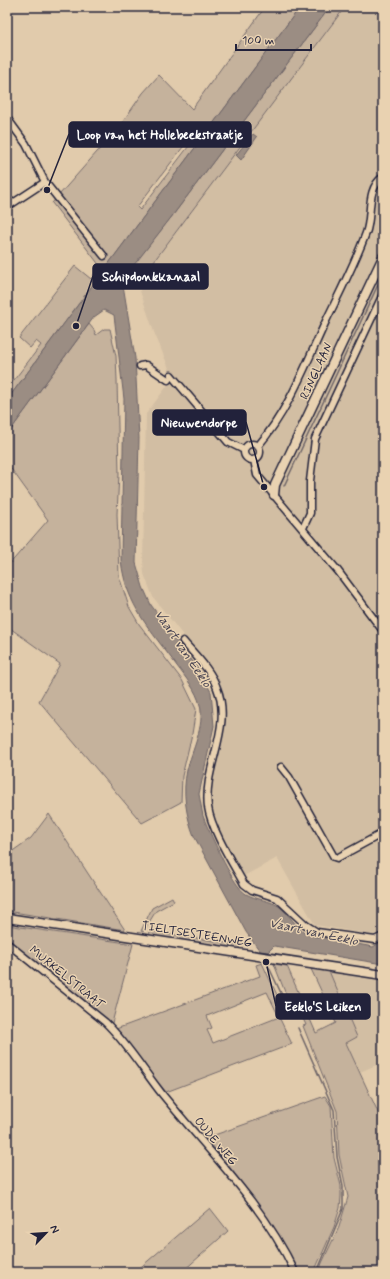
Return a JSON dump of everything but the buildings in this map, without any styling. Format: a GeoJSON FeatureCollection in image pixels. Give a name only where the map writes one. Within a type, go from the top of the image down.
{"type":"FeatureCollection","features":[{"type":"Feature","properties":{"kind":"main road","name":"RINGLAAN"},"geometry":{"type":"LineString","coordinates":[[274,495],[275,485],[383,257]]}},
{"type":"Feature","properties":{"kind":"main road","name":"TIELTSESTEENWEG"},"geometry":{"type":"LineString","coordinates":[[7,918],[383,975]]}},
{"type":"Feature","properties":{"kind":"street"},"geometry":{"type":"LineString","coordinates":[[7,118],[26,144],[45,182],[104,256]]}},
{"type":"Feature","properties":{"kind":"street"},"geometry":{"type":"LineString","coordinates":[[258,446],[287,405],[334,305],[367,232],[371,196],[378,180],[383,177]]}},
{"type":"Feature","properties":{"kind":"street"},"geometry":{"type":"LineString","coordinates":[[7,208],[45,182]]}},
{"type":"Feature","properties":{"kind":"street"},"geometry":{"type":"LineString","coordinates":[[303,528],[310,513],[314,447],[326,414],[383,294]]}},
{"type":"Feature","properties":{"kind":"street"},"geometry":{"type":"LineString","coordinates":[[140,366],[146,365],[170,378],[228,442],[244,450]]}},
{"type":"Feature","properties":{"kind":"street"},"geometry":{"type":"LineString","coordinates":[[244,450],[250,444],[258,446]]}},
{"type":"Feature","properties":{"kind":"street"},"geometry":{"type":"LineString","coordinates":[[244,450],[244,455],[247,459],[254,460],[260,456],[258,446]]}},
{"type":"Feature","properties":{"kind":"street"},"geometry":{"type":"LineString","coordinates":[[254,460],[257,475],[352,587],[383,631]]}},
{"type":"Feature","properties":{"kind":"street"},"geometry":{"type":"LineString","coordinates":[[183,641],[210,675],[217,688],[222,706],[222,725],[208,780],[208,808],[211,820],[244,884],[252,889],[277,898],[306,925],[317,932],[375,940],[383,936]]}},
{"type":"Feature","properties":{"kind":"street"},"geometry":{"type":"LineString","coordinates":[[281,767],[289,777],[334,857],[337,858],[383,833]]}},
{"type":"Feature","properties":{"kind":"street","name":"MURKELSTRAAT"},"geometry":{"type":"LineString","coordinates":[[7,943],[45,972],[112,1029]]}},
{"type":"Feature","properties":{"kind":"street","name":"OUDE WEG"},"geometry":{"type":"LineString","coordinates":[[112,1029],[162,1094],[241,1188],[279,1240],[295,1272]]}},
{"type":"Feature","properties":{"kind":"shaded area"},"geometry":{"type":"Polygon","coordinates":[[[265,7],[300,7],[7,400],[7,389],[41,345],[36,341],[30,348],[19,338],[75,266],[91,279],[100,266],[52,203],[105,143],[107,144],[143,93],[159,75],[192,109],[265,7]],[[196,130],[137,207],[140,210],[198,134],[196,130]]]}},
{"type":"Feature","properties":{"kind":"shaded area"},"geometry":{"type":"Polygon","coordinates":[[[300,7],[330,7],[127,274],[123,285],[135,358],[139,438],[136,563],[143,587],[151,605],[199,670],[211,692],[214,726],[199,794],[203,816],[207,826],[224,863],[235,882],[246,894],[280,907],[305,934],[373,947],[383,941],[383,964],[274,946],[268,952],[260,951],[246,932],[194,836],[187,812],[185,787],[187,770],[201,721],[200,705],[190,684],[141,617],[128,591],[121,560],[124,399],[114,315],[104,310],[94,317],[7,435],[7,400],[300,7]]]}},
{"type":"Feature","properties":{"kind":"shaded area"},"geometry":{"type":"Polygon","coordinates":[[[330,7],[345,7],[139,281],[135,283],[125,279],[126,274],[173,215],[330,7]]]}},
{"type":"Feature","properties":{"kind":"shaded area"},"geometry":{"type":"Polygon","coordinates":[[[345,7],[383,7],[383,930],[373,935],[315,925],[277,858],[242,877],[214,822],[211,811],[210,790],[212,770],[223,726],[224,703],[220,688],[210,670],[153,597],[144,574],[143,561],[146,414],[173,378],[154,332],[140,291],[139,281],[345,7]]]}},
{"type":"Feature","properties":{"kind":"shaded area"},"geometry":{"type":"Polygon","coordinates":[[[253,134],[257,137],[241,160],[236,155],[253,134]]]}},
{"type":"Feature","properties":{"kind":"shaded area"},"geometry":{"type":"Polygon","coordinates":[[[89,324],[96,335],[104,329],[110,329],[116,356],[119,474],[117,514],[119,576],[129,607],[139,624],[182,680],[196,709],[182,776],[181,802],[142,823],[39,701],[60,664],[7,626],[7,567],[48,520],[7,463],[7,435],[89,324]]]}},
{"type":"Feature","properties":{"kind":"shaded area"},"geometry":{"type":"Polygon","coordinates":[[[49,814],[125,930],[7,911],[7,855],[31,838],[49,814]]]}},
{"type":"Feature","properties":{"kind":"shaded area"},"geometry":{"type":"Polygon","coordinates":[[[172,897],[174,901],[156,911],[143,932],[141,931],[152,908],[172,897]]]}},
{"type":"Feature","properties":{"kind":"shaded area"},"geometry":{"type":"Polygon","coordinates":[[[7,925],[133,944],[112,1023],[110,1023],[88,1003],[7,939],[7,925]]]}},
{"type":"Feature","properties":{"kind":"shaded area"},"geometry":{"type":"Polygon","coordinates":[[[150,931],[240,945],[239,949],[149,935],[150,931]]]}},
{"type":"Feature","properties":{"kind":"shaded area"},"geometry":{"type":"Polygon","coordinates":[[[262,963],[286,1014],[279,1017],[292,1044],[166,1092],[116,1029],[260,976],[256,965],[262,963]],[[267,992],[207,1016],[212,1028],[207,1030],[213,1043],[279,1017],[267,992]]]}},
{"type":"Feature","properties":{"kind":"shaded area"},"geometry":{"type":"Polygon","coordinates":[[[274,964],[287,966],[316,1033],[336,1023],[311,969],[329,971],[357,1037],[346,1043],[383,1123],[383,1272],[319,1272],[339,1227],[348,1197],[339,1155],[337,1111],[303,1026],[306,1025],[299,1010],[285,992],[274,964]]]}},
{"type":"Feature","properties":{"kind":"shaded area"},"geometry":{"type":"Polygon","coordinates":[[[329,971],[383,980],[383,1062],[360,1072],[346,1043],[357,1037],[329,971]]]}},
{"type":"Feature","properties":{"kind":"shaded area"},"geometry":{"type":"Polygon","coordinates":[[[325,1096],[331,1106],[334,1158],[341,1186],[340,1208],[334,1227],[314,1272],[298,1272],[268,1219],[206,1138],[325,1096]]]}},
{"type":"Feature","properties":{"kind":"shaded area"},"geometry":{"type":"Polygon","coordinates":[[[210,1208],[228,1231],[182,1272],[135,1272],[210,1208]]]}},
{"type":"Feature","properties":{"kind":"waterway"},"geometry":{"type":"LineString","coordinates":[[40,188],[47,190],[73,222]]}},
{"type":"Feature","properties":{"kind":"waterway"},"geometry":{"type":"LineString","coordinates":[[284,486],[383,274]]}},
{"type":"Feature","properties":{"kind":"waterway"},"geometry":{"type":"LineString","coordinates":[[265,959],[290,1012]]}},
{"type":"Feature","properties":{"kind":"waterway"},"geometry":{"type":"LineString","coordinates":[[298,1028],[334,1110],[337,1157],[343,1186],[343,1209],[317,1272]]}},
{"type":"Feature","properties":{"kind":"place","name":"Loop van het Hollebeekstraatje"},"geometry":{"type":"Point","coordinates":[47,190]}},
{"type":"Feature","properties":{"kind":"place","name":"Schipdonkkanaal"},"geometry":{"type":"Point","coordinates":[76,326]}},
{"type":"Feature","properties":{"kind":"place","name":"Nieuwendorpe"},"geometry":{"type":"Point","coordinates":[264,487]}},
{"type":"Feature","properties":{"kind":"place","name":"Eeklo'S Leiken"},"geometry":{"type":"Point","coordinates":[266,962]}},
{"type":"Feature","properties":{"kind":"water label","name":"Vaart van Eeklo"},"geometry":{"type":"Point","coordinates":[184,648]}},
{"type":"Feature","properties":{"kind":"water label","name":"Vaart van Eeklo"},"geometry":{"type":"Point","coordinates":[314,931]}}]}
